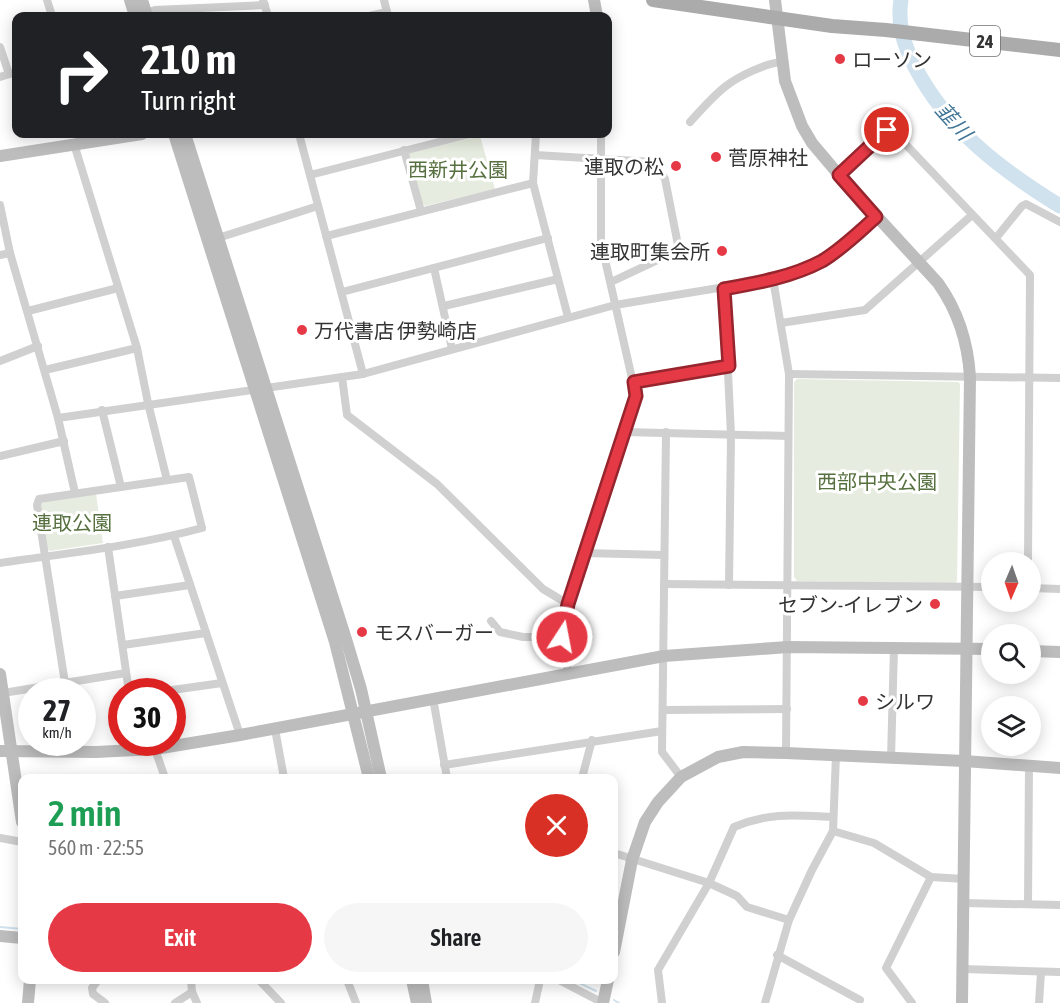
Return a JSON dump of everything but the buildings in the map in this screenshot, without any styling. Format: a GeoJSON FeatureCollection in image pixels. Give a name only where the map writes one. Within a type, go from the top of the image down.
{"type":"FeatureCollection","features":[{"type":"Feature","properties":{"kind":"main road","name":"24"},"geometry":{"type":"LineString","coordinates":[[653,0],[832,26],[892,30],[1060,50]]}},
{"type":"Feature","properties":{"kind":"street"},"geometry":{"type":"LineString","coordinates":[[129,0],[140,12]]}},
{"type":"Feature","properties":{"kind":"street"},"geometry":{"type":"LineString","coordinates":[[775,0],[782,62],[790,96],[802,126],[839,175],[919,262],[951,301],[969,354],[969,587],[964,761],[962,1003]]}},
{"type":"Feature","properties":{"kind":"street"},"geometry":{"type":"LineString","coordinates":[[150,12],[264,3]]}},
{"type":"Feature","properties":{"kind":"street"},"geometry":{"type":"LineString","coordinates":[[0,47],[8,75]]}},
{"type":"Feature","properties":{"kind":"street"},"geometry":{"type":"LineString","coordinates":[[690,122],[725,86],[762,67],[782,62]]}},
{"type":"Feature","properties":{"kind":"street"},"geometry":{"type":"LineString","coordinates":[[839,175],[887,130],[891,129],[1030,275],[1028,552]]}},
{"type":"Feature","properties":{"kind":"street"},"geometry":{"type":"LineString","coordinates":[[0,156],[74,144],[88,138]]}},
{"type":"Feature","properties":{"kind":"street"},"geometry":{"type":"LineString","coordinates":[[175,138],[346,639],[360,712],[368,774]]}},
{"type":"Feature","properties":{"kind":"street"},"geometry":{"type":"LineString","coordinates":[[185,138],[218,238],[261,388]]}},
{"type":"Feature","properties":{"kind":"street"},"geometry":{"type":"LineString","coordinates":[[300,138],[363,374]]}},
{"type":"Feature","properties":{"kind":"street"},"geometry":{"type":"LineString","coordinates":[[310,175],[454,138]]}},
{"type":"Feature","properties":{"kind":"street"},"geometry":{"type":"LineString","coordinates":[[536,138],[533,183],[568,318]]}},
{"type":"Feature","properties":{"kind":"street"},"geometry":{"type":"LineString","coordinates":[[568,673],[562,637],[568,604],[636,396],[601,242],[601,138]]}},
{"type":"Feature","properties":{"kind":"street"},"geometry":{"type":"LineString","coordinates":[[74,144],[137,348],[167,480]]}},
{"type":"Feature","properties":{"kind":"street"},"geometry":{"type":"LineString","coordinates":[[404,150],[421,211]]}},
{"type":"Feature","properties":{"kind":"street"},"geometry":{"type":"LineString","coordinates":[[535,155],[654,162],[665,180],[679,250],[611,282]]}},
{"type":"Feature","properties":{"kind":"street"},"geometry":{"type":"LineString","coordinates":[[326,236],[533,183]]}},
{"type":"Feature","properties":{"kind":"street"},"geometry":{"type":"LineString","coordinates":[[996,238],[1026,204],[1060,222]]}},
{"type":"Feature","properties":{"kind":"street"},"geometry":{"type":"LineString","coordinates":[[0,205],[10,254],[45,370],[75,493]]}},
{"type":"Feature","properties":{"kind":"street"},"geometry":{"type":"LineString","coordinates":[[218,238],[318,206]]}},
{"type":"Feature","properties":{"kind":"street"},"geometry":{"type":"LineString","coordinates":[[781,323],[866,310],[972,216]]}},
{"type":"Feature","properties":{"kind":"street"},"geometry":{"type":"LineString","coordinates":[[58,418],[148,403],[363,374],[615,305],[724,289],[773,279],[821,261],[844,245],[876,217]]}},
{"type":"Feature","properties":{"kind":"street"},"geometry":{"type":"LineString","coordinates":[[342,292],[548,238]]}},
{"type":"Feature","properties":{"kind":"street"},"geometry":{"type":"LineString","coordinates":[[0,255],[10,254]]}},
{"type":"Feature","properties":{"kind":"street"},"geometry":{"type":"LineString","coordinates":[[434,268],[452,349]]}},
{"type":"Feature","properties":{"kind":"street"},"geometry":{"type":"LineString","coordinates":[[444,306],[558,279]]}},
{"type":"Feature","properties":{"kind":"street"},"geometry":{"type":"LineString","coordinates":[[773,279],[789,374],[786,753]]}},
{"type":"Feature","properties":{"kind":"street"},"geometry":{"type":"LineString","coordinates":[[28,312],[118,288]]}},
{"type":"Feature","properties":{"kind":"street"},"geometry":{"type":"LineString","coordinates":[[724,289],[731,435],[729,585]]}},
{"type":"Feature","properties":{"kind":"street"},"geometry":{"type":"LineString","coordinates":[[0,361],[38,346]]}},
{"type":"Feature","properties":{"kind":"street"},"geometry":{"type":"LineString","coordinates":[[45,370],[137,348]]}},
{"type":"Feature","properties":{"kind":"street"},"geometry":{"type":"LineString","coordinates":[[634,382],[729,366]]}},
{"type":"Feature","properties":{"kind":"street"},"geometry":{"type":"LineString","coordinates":[[789,374],[1060,378]]}},
{"type":"Feature","properties":{"kind":"street"},"geometry":{"type":"LineString","coordinates":[[342,377],[347,415],[437,484],[543,589],[568,604]]}},
{"type":"Feature","properties":{"kind":"street"},"geometry":{"type":"LineString","coordinates":[[102,411],[121,486]]}},
{"type":"Feature","properties":{"kind":"street"},"geometry":{"type":"LineString","coordinates":[[624,432],[788,436]]}},
{"type":"Feature","properties":{"kind":"street"},"geometry":{"type":"LineString","coordinates":[[666,432],[662,752],[681,777]]}},
{"type":"Feature","properties":{"kind":"street"},"geometry":{"type":"LineString","coordinates":[[0,456],[64,441]]}},
{"type":"Feature","properties":{"kind":"street"},"geometry":{"type":"LineString","coordinates":[[0,563],[45,556],[108,547],[174,536],[202,528],[189,477],[39,498],[37,505],[45,556],[64,678]]}},
{"type":"Feature","properties":{"kind":"street"},"geometry":{"type":"LineString","coordinates":[[174,536],[240,735]]}},
{"type":"Feature","properties":{"kind":"street"},"geometry":{"type":"LineString","coordinates":[[108,547],[127,678]]}},
{"type":"Feature","properties":{"kind":"street"},"geometry":{"type":"LineString","coordinates":[[584,553],[664,555]]}},
{"type":"Feature","properties":{"kind":"street"},"geometry":{"type":"LineString","coordinates":[[664,584],[981,588]]}},
{"type":"Feature","properties":{"kind":"street"},"geometry":{"type":"LineString","coordinates":[[115,596],[190,585]]}},
{"type":"Feature","properties":{"kind":"street"},"geometry":{"type":"LineString","coordinates":[[1041,588],[1060,589]]}},
{"type":"Feature","properties":{"kind":"street"},"geometry":{"type":"LineString","coordinates":[[491,621],[500,632],[523,637],[562,637]]}},
{"type":"Feature","properties":{"kind":"street"},"geometry":{"type":"LineString","coordinates":[[123,645],[206,633]]}},
{"type":"Feature","properties":{"kind":"street"},"geometry":{"type":"LineString","coordinates":[[186,744],[664,656],[788,647],[981,649]]}},
{"type":"Feature","properties":{"kind":"street"},"geometry":{"type":"LineString","coordinates":[[891,758],[894,648]]}},
{"type":"Feature","properties":{"kind":"street"},"geometry":{"type":"LineString","coordinates":[[1041,651],[1060,652]]}},
{"type":"Feature","properties":{"kind":"street"},"geometry":{"type":"LineString","coordinates":[[96,678],[126,673]]}},
{"type":"Feature","properties":{"kind":"street"},"geometry":{"type":"LineString","coordinates":[[0,674],[6,751],[18,804]]}},
{"type":"Feature","properties":{"kind":"street"},"geometry":{"type":"LineString","coordinates":[[186,688],[222,683]]}},
{"type":"Feature","properties":{"kind":"street"},"geometry":{"type":"LineString","coordinates":[[3,693],[18,691]]}},
{"type":"Feature","properties":{"kind":"street"},"geometry":{"type":"LineString","coordinates":[[433,698],[446,774]]}},
{"type":"Feature","properties":{"kind":"street"},"geometry":{"type":"LineString","coordinates":[[664,710],[787,709]]}},
{"type":"Feature","properties":{"kind":"street"},"geometry":{"type":"LineString","coordinates":[[360,712],[380,774]]}},
{"type":"Feature","properties":{"kind":"street"},"geometry":{"type":"LineString","coordinates":[[275,729],[283,774]]}},
{"type":"Feature","properties":{"kind":"street"},"geometry":{"type":"LineString","coordinates":[[444,765],[592,740],[662,731]]}},
{"type":"Feature","properties":{"kind":"street"},"geometry":{"type":"LineString","coordinates":[[583,774],[592,740]]}},
{"type":"Feature","properties":{"kind":"street"},"geometry":{"type":"LineString","coordinates":[[6,751],[108,751]]}},
{"type":"Feature","properties":{"kind":"street"},"geometry":{"type":"LineString","coordinates":[[618,932],[632,860],[645,822],[658,802],[681,777],[718,758],[743,752],[786,753],[1060,768]]}},
{"type":"Feature","properties":{"kind":"street"},"geometry":{"type":"LineString","coordinates":[[765,1003],[777,955],[789,920],[833,831],[836,755]]}},
{"type":"Feature","properties":{"kind":"street"},"geometry":{"type":"LineString","coordinates":[[157,756],[164,774]]}},
{"type":"Feature","properties":{"kind":"street"},"geometry":{"type":"LineString","coordinates":[[1028,904],[1029,767]]}},
{"type":"Feature","properties":{"kind":"street"},"geometry":{"type":"LineString","coordinates":[[662,1003],[658,970],[709,883],[734,827],[749,821],[782,814],[833,817]]}},
{"type":"Feature","properties":{"kind":"street"},"geometry":{"type":"LineString","coordinates":[[833,831],[874,843],[931,877],[964,879]]}},
{"type":"Feature","properties":{"kind":"street"},"geometry":{"type":"LineString","coordinates":[[0,838],[18,841]]}},
{"type":"Feature","properties":{"kind":"street"},"geometry":{"type":"LineString","coordinates":[[618,855],[709,883],[736,896],[747,907],[789,920]]}},
{"type":"Feature","properties":{"kind":"street"},"geometry":{"type":"LineString","coordinates":[[912,1003],[886,968],[931,877]]}},
{"type":"Feature","properties":{"kind":"street"},"geometry":{"type":"LineString","coordinates":[[963,903],[1060,905]]}},
{"type":"Feature","properties":{"kind":"street"},"geometry":{"type":"LineString","coordinates":[[0,936],[18,938]]}},
{"type":"Feature","properties":{"kind":"street"},"geometry":{"type":"LineString","coordinates":[[777,955],[860,1000]]}},
{"type":"Feature","properties":{"kind":"street"},"geometry":{"type":"LineString","coordinates":[[963,969],[1060,972]]}},
{"type":"Feature","properties":{"kind":"street"},"geometry":{"type":"LineString","coordinates":[[1039,1003],[1041,972]]}},
{"type":"Feature","properties":{"kind":"street"},"geometry":{"type":"LineString","coordinates":[[28,1003],[30,984]]}},
{"type":"Feature","properties":{"kind":"street"},"geometry":{"type":"LineString","coordinates":[[95,984],[92,988],[93,994],[105,1003]]}},
{"type":"Feature","properties":{"kind":"street"},"geometry":{"type":"LineString","coordinates":[[191,984],[197,1003]]}},
{"type":"Feature","properties":{"kind":"street"},"geometry":{"type":"LineString","coordinates":[[263,984],[281,1003]]}},
{"type":"Feature","properties":{"kind":"street"},"geometry":{"type":"LineString","coordinates":[[349,984],[356,1003]]}},
{"type":"Feature","properties":{"kind":"street"},"geometry":{"type":"LineString","coordinates":[[413,984],[417,1003]]}},
{"type":"Feature","properties":{"kind":"street"},"geometry":{"type":"LineString","coordinates":[[423,984],[426,1003]]}},
{"type":"Feature","properties":{"kind":"street"},"geometry":{"type":"LineString","coordinates":[[535,1003],[539,984]]}},
{"type":"Feature","properties":{"kind":"street"},"geometry":{"type":"LineString","coordinates":[[567,984],[603,1003],[607,984]]}},
{"type":"Feature","properties":{"kind":"street"},"geometry":{"type":"LineString","coordinates":[[175,1003],[192,992]]}},
{"type":"Feature","properties":{"kind":"green space","name":"西新井公園"},"geometry":{"type":"Polygon","coordinates":[[[472,138],[481,138],[495,189],[425,206],[422,203],[408,155],[472,138]]]}},
{"type":"Feature","properties":{"kind":"green space","name":"西部中央公園"},"geometry":{"type":"Polygon","coordinates":[[[797,379],[958,382],[960,384],[957,581],[955,584],[797,581],[794,577],[794,382],[797,379]]]}},
{"type":"Feature","properties":{"kind":"green space","name":"連取公園"},"geometry":{"type":"Polygon","coordinates":[[[96,494],[103,543],[50,551],[47,549],[40,506],[43,502],[96,494]]]}},
{"type":"Feature","properties":{"kind":"waterway","name":"韮川"},"geometry":{"type":"LineString","coordinates":[[901,0],[902,34],[908,51],[928,90],[943,110],[977,146],[996,162],[1060,206]]}},
{"type":"Feature","properties":{"kind":"waterway"},"geometry":{"type":"LineString","coordinates":[[0,927],[18,929]]}},
{"type":"Feature","properties":{"kind":"waterway"},"geometry":{"type":"LineString","coordinates":[[581,984],[596,991]]}},
{"type":"Feature","properties":{"kind":"waterway"},"geometry":{"type":"LineString","coordinates":[[614,1000],[619,1003]]}},
{"type":"Feature","properties":{"kind":"place","name":"ローソン"},"geometry":{"type":"Point","coordinates":[840,59]}},
{"type":"Feature","properties":{"kind":"place","name":"菅原神社"},"geometry":{"type":"Point","coordinates":[716,157]}},
{"type":"Feature","properties":{"kind":"place","name":"連取の松"},"geometry":{"type":"Point","coordinates":[676,166]}},
{"type":"Feature","properties":{"kind":"place","name":"連取町集会所"},"geometry":{"type":"Point","coordinates":[722,251]}},
{"type":"Feature","properties":{"kind":"place","name":"万代書店 伊勢崎店"},"geometry":{"type":"Point","coordinates":[302,330]}},
{"type":"Feature","properties":{"kind":"place","name":"セブン-イレブン"},"geometry":{"type":"Point","coordinates":[935,604]}},
{"type":"Feature","properties":{"kind":"place","name":"モスバーガー"},"geometry":{"type":"Point","coordinates":[362,632]}},
{"type":"Feature","properties":{"kind":"place","name":"シルワ"},"geometry":{"type":"Point","coordinates":[863,701]}},
{"type":"Feature","properties":{"kind":"route"},"geometry":{"type":"LineString","coordinates":[[562,637],[568,604],[636,396],[634,382],[729,366],[724,289],[773,279],[821,261],[844,245],[876,217],[839,175],[887,130]]}}]}
